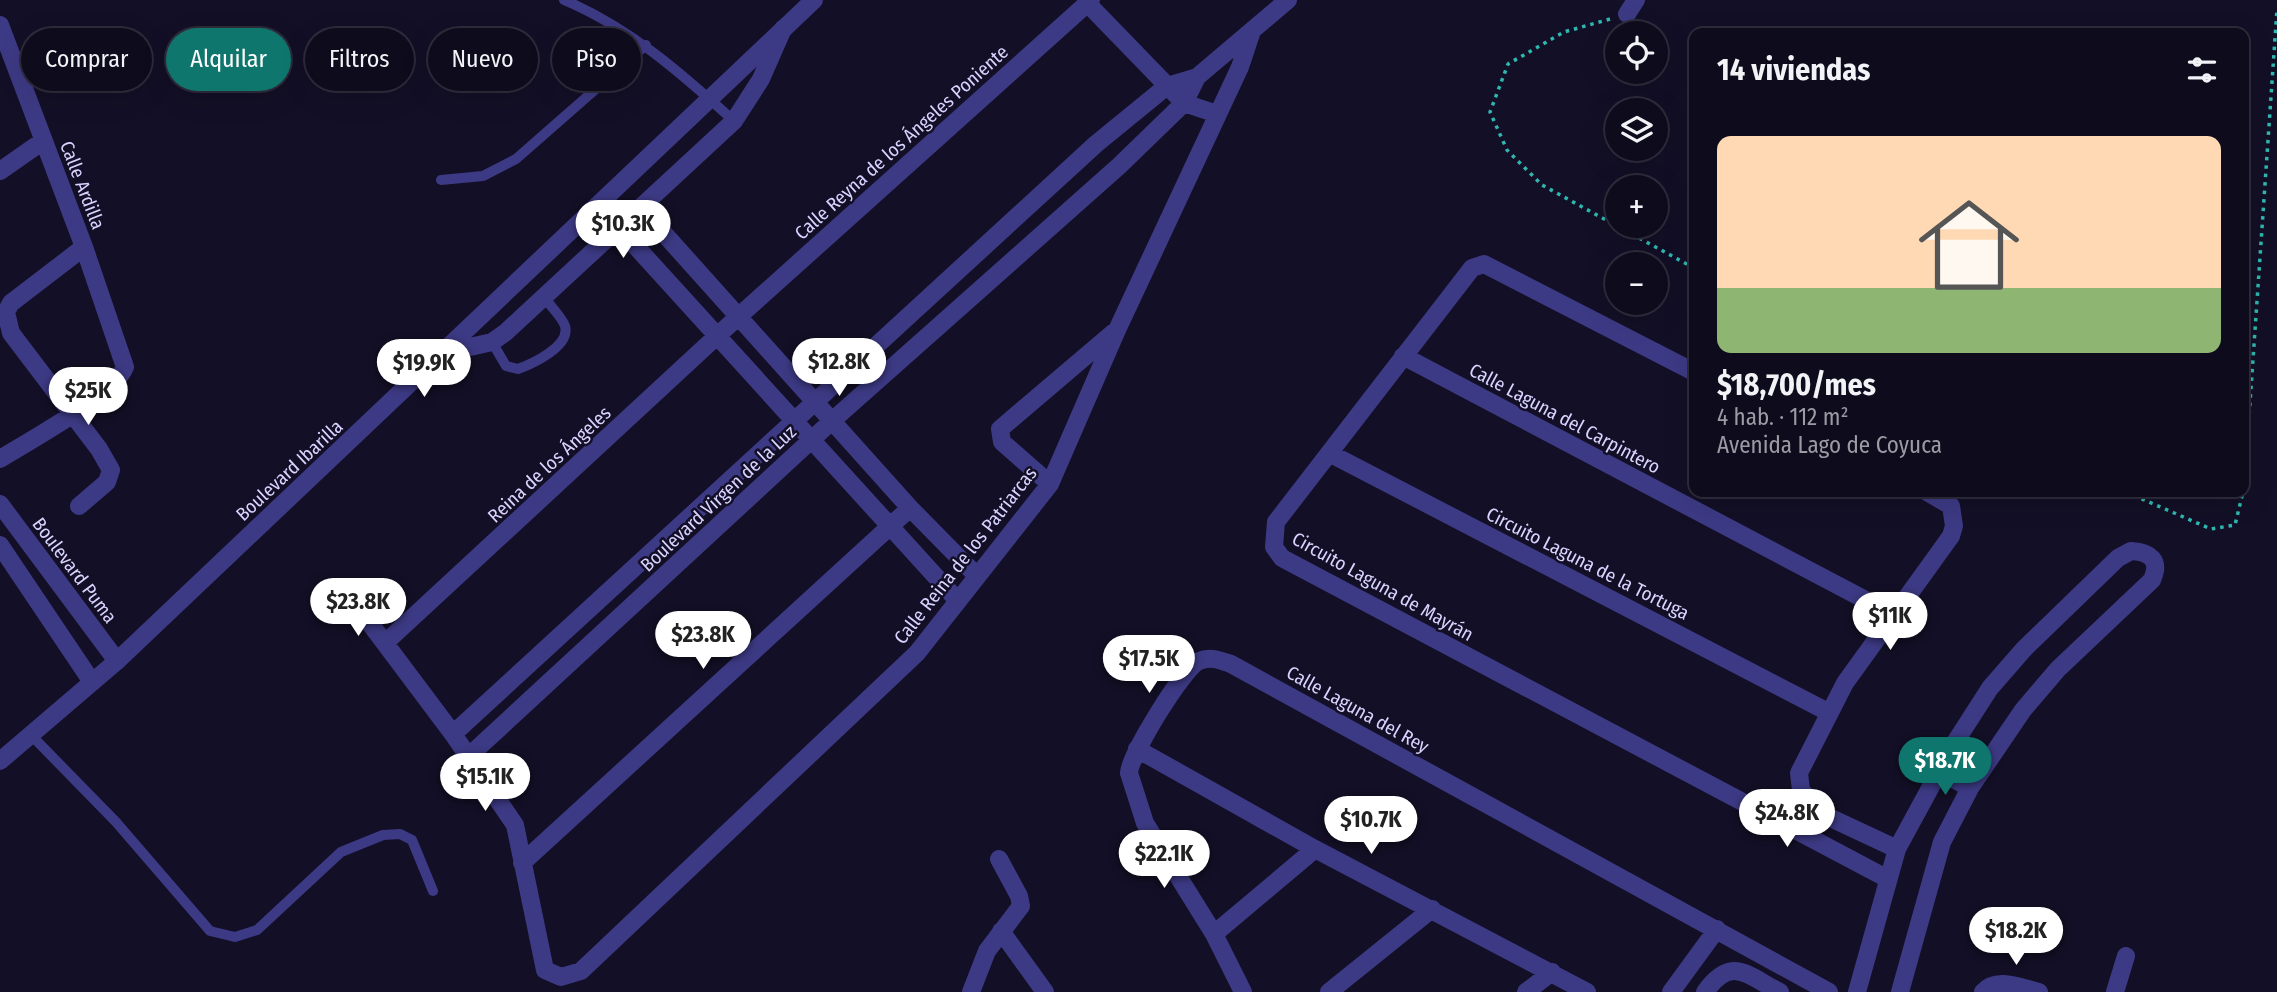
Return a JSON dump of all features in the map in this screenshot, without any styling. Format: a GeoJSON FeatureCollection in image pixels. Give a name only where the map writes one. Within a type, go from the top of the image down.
{"type":"FeatureCollection","features":[{"type":"Feature","properties":{"kind":"street","name":"Boulevard Ibarilla"},"geometry":{"type":"LineString","coordinates":[[0,761],[117,661],[814,0]]}},
{"type":"Feature","properties":{"kind":"street"},"geometry":{"type":"LineString","coordinates":[[1167,86],[1196,77],[1288,0]]}},
{"type":"Feature","properties":{"kind":"street"},"geometry":{"type":"LineString","coordinates":[[1089,1],[1184,103],[1217,114]]}},
{"type":"Feature","properties":{"kind":"street","name":"Calle Reyna de los Ángeles Poniente"},"geometry":{"type":"LineString","coordinates":[[740,316],[1089,1]]}},
{"type":"Feature","properties":{"kind":"street"},"geometry":{"type":"LineString","coordinates":[[444,353],[492,342],[545,298],[642,209],[734,121],[761,79],[783,29]]}},
{"type":"Feature","properties":{"kind":"street","name":"Calle Reina de los Patriarcas"},"geometry":{"type":"LineString","coordinates":[[522,863],[545,970],[554,976],[568,977],[581,971],[917,653],[1050,484],[1117,330],[1240,67],[1252,31]]}},
{"type":"Feature","properties":{"kind":"street","name":"Calle Ardilla"},"geometry":{"type":"LineString","coordinates":[[1,32],[85,247],[125,360],[123,373],[73,414]]}},
{"type":"Feature","properties":{"kind":"street"},"geometry":{"type":"LineString","coordinates":[[1184,103],[1196,77]]}},
{"type":"Feature","properties":{"kind":"street","name":"Boulevard Virgen de la Luz"},"geometry":{"type":"LineString","coordinates":[[453,734],[1096,144],[1167,86]]}},
{"type":"Feature","properties":{"kind":"street","name":"Boulevard Virgen de la Luz"},"geometry":{"type":"LineString","coordinates":[[468,756],[833,420],[1119,166],[1184,103]]}},
{"type":"Feature","properties":{"kind":"street"},"geometry":{"type":"LineString","coordinates":[[0,171],[43,141]]}},
{"type":"Feature","properties":{"kind":"street"},"geometry":{"type":"LineString","coordinates":[[642,209],[910,508],[977,576]]}},
{"type":"Feature","properties":{"kind":"street"},"geometry":{"type":"LineString","coordinates":[[620,229],[958,601]]}},
{"type":"Feature","properties":{"kind":"street"},"geometry":{"type":"LineString","coordinates":[[79,506],[107,482],[111,470],[99,449],[7,323],[6,312],[11,303],[85,247]]}},
{"type":"Feature","properties":{"kind":"street","name":"Circuito Laguna de Mayrán"},"geometry":{"type":"LineString","coordinates":[[1689,369],[1484,264],[1472,268],[1276,522],[1273,540],[1282,558],[1888,880]]}},
{"type":"Feature","properties":{"kind":"street","name":"Reina de los Ángeles"},"geometry":{"type":"LineString","coordinates":[[386,642],[740,316]]}},
{"type":"Feature","properties":{"kind":"street"},"geometry":{"type":"LineString","coordinates":[[1050,484],[1002,442],[1000,429],[1117,330]]}},
{"type":"Feature","properties":{"kind":"street","name":"Calle Laguna del Carpintero"},"geometry":{"type":"LineString","coordinates":[[1403,356],[1894,615]]}},
{"type":"Feature","properties":{"kind":"street"},"geometry":{"type":"LineString","coordinates":[[0,459],[73,414]]}},
{"type":"Feature","properties":{"kind":"street","name":"Circuito Laguna de la Tortuga"},"geometry":{"type":"LineString","coordinates":[[1329,453],[1828,712]]}},
{"type":"Feature","properties":{"kind":"street"},"geometry":{"type":"LineString","coordinates":[[1897,849],[1820,813],[1801,790],[1800,769],[1828,712],[1865,653],[1945,545],[1954,526],[1951,506],[1936,497]]}},
{"type":"Feature","properties":{"kind":"street","name":"Boulevard Puma"},"geometry":{"type":"LineString","coordinates":[[0,504],[117,661]]}},
{"type":"Feature","properties":{"kind":"street"},"geometry":{"type":"LineString","coordinates":[[522,863],[910,508]]}},
{"type":"Feature","properties":{"kind":"street"},"geometry":{"type":"LineString","coordinates":[[0,545],[92,682]]}},
{"type":"Feature","properties":{"kind":"street"},"geometry":{"type":"LineString","coordinates":[[1857,992],[1897,849],[1939,771],[1990,688],[2024,649],[2118,558],[2131,551],[2150,554],[2155,560],[2157,570],[2152,580],[2058,669],[2023,710],[1970,788],[1942,842],[1900,992]]}},
{"type":"Feature","properties":{"kind":"street"},"geometry":{"type":"LineString","coordinates":[[360,610],[453,734],[515,825],[522,863]]}},
{"type":"Feature","properties":{"kind":"street","name":"Calle Laguna del Rey"},"geometry":{"type":"LineString","coordinates":[[1243,992],[1214,934],[1145,823],[1129,773],[1137,749],[1190,667],[1203,660],[1221,660],[1829,992]]}},
{"type":"Feature","properties":{"kind":"street"},"geometry":{"type":"LineString","coordinates":[[1137,749],[1315,849],[1587,992]]}},
{"type":"Feature","properties":{"kind":"street"},"geometry":{"type":"LineString","coordinates":[[1939,771],[1970,788]]}},
{"type":"Feature","properties":{"kind":"street"},"geometry":{"type":"LineString","coordinates":[[1214,934],[1315,849]]}},
{"type":"Feature","properties":{"kind":"street"},"geometry":{"type":"LineString","coordinates":[[971,992],[987,951],[1021,906],[1019,896],[999,859]]}},
{"type":"Feature","properties":{"kind":"street"},"geometry":{"type":"LineString","coordinates":[[1329,992],[1432,909]]}},
{"type":"Feature","properties":{"kind":"street"},"geometry":{"type":"LineString","coordinates":[[1671,992],[1717,929]]}},
{"type":"Feature","properties":{"kind":"street"},"geometry":{"type":"LineString","coordinates":[[1002,931],[1045,992]]}},
{"type":"Feature","properties":{"kind":"street"},"geometry":{"type":"LineString","coordinates":[[2115,992],[2126,956]]}},
{"type":"Feature","properties":{"kind":"street"},"geometry":{"type":"LineString","coordinates":[[1705,992],[1718,975],[1730,970],[1739,971],[1780,992]]}},
{"type":"Feature","properties":{"kind":"street"},"geometry":{"type":"LineString","coordinates":[[1526,992],[1552,972]]}},
{"type":"Feature","properties":{"kind":"street"},"geometry":{"type":"LineString","coordinates":[[1983,992],[1991,985],[2001,983],[2039,992]]}},
{"type":"Feature","properties":{"kind":"lane"},"geometry":{"type":"LineString","coordinates":[[564,0],[615,25],[646,45],[734,121]]}},
{"type":"Feature","properties":{"kind":"lane"},"geometry":{"type":"LineString","coordinates":[[441,180],[483,176],[516,159],[646,45]]}},
{"type":"Feature","properties":{"kind":"lane"},"geometry":{"type":"LineString","coordinates":[[492,342],[506,366],[518,369],[555,348],[564,337],[565,326],[545,298]]}},
{"type":"Feature","properties":{"kind":"lane"},"geometry":{"type":"LineString","coordinates":[[31,735],[117,822],[210,931],[235,937],[257,930],[341,852],[383,835],[400,834],[412,840],[433,891]]}},
{"type":"Feature","properties":{"kind":"path"},"geometry":{"type":"LineString","coordinates":[[1632,7],[1564,32],[1508,64],[1490,112],[1507,150],[1542,185],[1689,265]]}},
{"type":"Feature","properties":{"kind":"path"},"geometry":{"type":"LineString","coordinates":[[2249,418],[2277,9]]}},
{"type":"Feature","properties":{"kind":"path"},"geometry":{"type":"LineString","coordinates":[[2137,497],[2211,529],[2235,525],[2242,497]]}}]}
